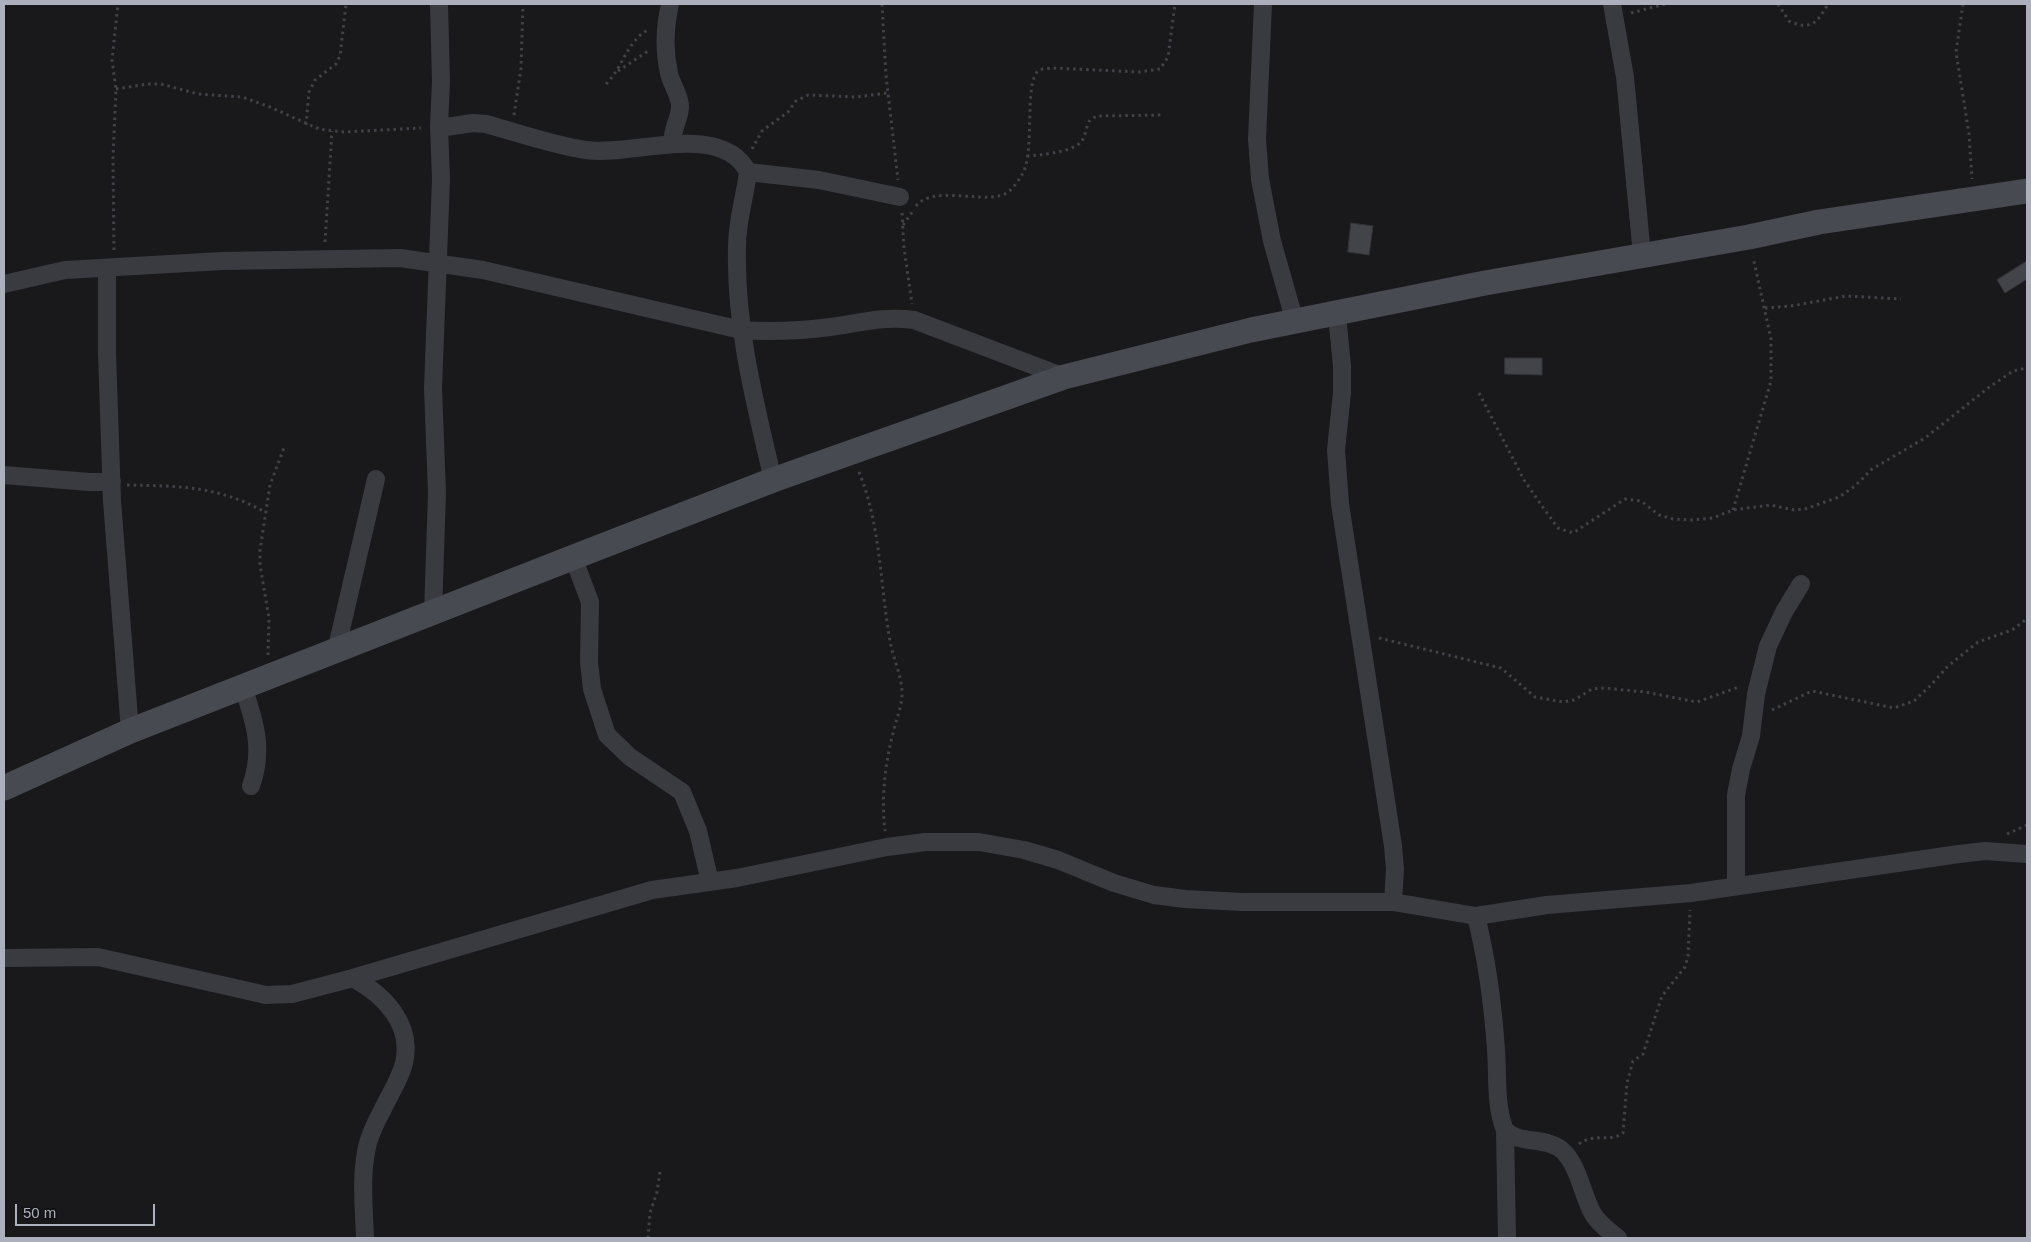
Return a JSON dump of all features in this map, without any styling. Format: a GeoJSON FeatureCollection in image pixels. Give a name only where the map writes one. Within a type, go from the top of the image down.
{"type":"FeatureCollection","features":[{"type":"Feature","properties":{"kind":"street"},"geometry":{"type":"LineString","coordinates":[[434,613],[437,493],[433,388],[441,179],[439,4]]}},
{"type":"Feature","properties":{"kind":"street"},"geometry":{"type":"LineString","coordinates":[[1263,4],[1257,139],[1260,179],[1272,241],[1295,322]]}},
{"type":"Feature","properties":{"kind":"street"},"geometry":{"type":"LineString","coordinates":[[669,12],[666,44],[669,74],[680,105],[677,121],[673,127],[673,143]]}},
{"type":"Feature","properties":{"kind":"street"},"geometry":{"type":"LineString","coordinates":[[1613,12],[1625,77],[1642,254]]}},
{"type":"Feature","properties":{"kind":"street"},"geometry":{"type":"LineString","coordinates":[[439,127],[473,123],[587,150],[631,150],[673,143],[721,149],[736,155],[746,168],[819,180],[900,197]]}},
{"type":"Feature","properties":{"kind":"street"},"geometry":{"type":"LineString","coordinates":[[746,168],[737,231],[741,330],[754,406],[772,480]]}},
{"type":"Feature","properties":{"kind":"street"},"geometry":{"type":"LineString","coordinates":[[4,788],[130,732],[573,557],[772,480],[1064,377],[1251,330],[1485,283],[1819,222],[2027,191]]}},
{"type":"Feature","properties":{"kind":"street"},"geometry":{"type":"LineString","coordinates":[[4,284],[66,270],[325,258],[400,258],[483,270],[741,330],[769,332],[798,330],[890,317],[914,320],[1064,377]]}},
{"type":"Feature","properties":{"kind":"street"},"geometry":{"type":"LineString","coordinates":[[111,268],[107,353],[112,483],[130,732]]}},
{"type":"Feature","properties":{"kind":"street"},"geometry":{"type":"LineString","coordinates":[[1336,314],[1342,366],[1342,393],[1336,450],[1340,504],[1394,846],[1395,869],[1392,902]]}},
{"type":"Feature","properties":{"kind":"street"},"geometry":{"type":"LineString","coordinates":[[4,475],[112,483]]}},
{"type":"Feature","properties":{"kind":"street"},"geometry":{"type":"LineString","coordinates":[[336,651],[376,479]]}},
{"type":"Feature","properties":{"kind":"street"},"geometry":{"type":"LineString","coordinates":[[573,557],[590,602],[589,662],[592,689],[607,735],[630,757],[682,792],[698,831],[710,882]]}},
{"type":"Feature","properties":{"kind":"street"},"geometry":{"type":"LineString","coordinates":[[1736,886],[1736,795],[1741,769],[1751,736],[1759,684],[1768,646],[1784,612],[1801,584]]}},
{"type":"Feature","properties":{"kind":"street"},"geometry":{"type":"LineString","coordinates":[[243,687],[252,712],[257,737],[257,768],[251,786]]}},
{"type":"Feature","properties":{"kind":"street"},"geometry":{"type":"LineString","coordinates":[[4,958],[98,957],[266,994],[292,994],[353,978],[652,890],[710,882],[887,846],[925,842],[979,842],[1024,850],[1058,860],[1114,883],[1154,895],[1185,899],[1242,902],[1392,902],[1476,916],[1547,905],[1690,893],[1959,854],[1985,852],[2027,854]]}},
{"type":"Feature","properties":{"kind":"street"},"geometry":{"type":"LineString","coordinates":[[1476,916],[1483,943],[1496,1041],[1499,1089],[1506,1130],[1507,1238]]}},
{"type":"Feature","properties":{"kind":"street"},"geometry":{"type":"LineString","coordinates":[[353,978],[372,989],[397,1015],[406,1044],[404,1063],[372,1130],[368,1146],[364,1192],[365,1238]]}},
{"type":"Feature","properties":{"kind":"street"},"geometry":{"type":"LineString","coordinates":[[1506,1130],[1513,1136],[1552,1143],[1566,1156],[1573,1166],[1594,1216],[1618,1238]]}},
{"type":"Feature","properties":{"kind":"path"},"geometry":{"type":"LineString","coordinates":[[111,268],[116,89],[112,60],[118,4]]}},
{"type":"Feature","properties":{"kind":"path"},"geometry":{"type":"LineString","coordinates":[[306,125],[309,92],[315,80],[336,64],[340,56],[346,4]]}},
{"type":"Feature","properties":{"kind":"path"},"geometry":{"type":"LineString","coordinates":[[512,131],[521,68],[523,4]]}},
{"type":"Feature","properties":{"kind":"path"},"geometry":{"type":"LineString","coordinates":[[882,4],[887,93],[914,320]]}},
{"type":"Feature","properties":{"kind":"path"},"geometry":{"type":"LineString","coordinates":[[903,225],[919,203],[929,198],[1003,195],[1014,187],[1024,171],[1034,78],[1041,69],[1139,72],[1160,69],[1168,57],[1172,10],[1175,4]]}},
{"type":"Feature","properties":{"kind":"path"},"geometry":{"type":"LineString","coordinates":[[1613,12],[1665,4]]}},
{"type":"Feature","properties":{"kind":"path"},"geometry":{"type":"LineString","coordinates":[[1778,4],[1788,21],[1807,26],[1816,22],[1828,4]]}},
{"type":"Feature","properties":{"kind":"path"},"geometry":{"type":"LineString","coordinates":[[1963,4],[1956,52],[1969,134],[1973,199]]}},
{"type":"Feature","properties":{"kind":"path"},"geometry":{"type":"LineString","coordinates":[[618,72],[631,44],[669,12]]}},
{"type":"Feature","properties":{"kind":"path"},"geometry":{"type":"LineString","coordinates":[[606,84],[618,72],[646,52],[666,44]]}},
{"type":"Feature","properties":{"kind":"path"},"geometry":{"type":"LineString","coordinates":[[116,89],[161,84],[198,94],[242,97],[270,106],[306,125],[332,130],[401,131],[439,127]]}},
{"type":"Feature","properties":{"kind":"path"},"geometry":{"type":"LineString","coordinates":[[746,168],[762,131],[788,112],[796,101],[808,95],[856,97],[887,93]]}},
{"type":"Feature","properties":{"kind":"path"},"geometry":{"type":"LineString","coordinates":[[1027,156],[1063,151],[1082,142],[1086,126],[1090,120],[1097,116],[1164,115]]}},
{"type":"Feature","properties":{"kind":"path"},"geometry":{"type":"LineString","coordinates":[[325,258],[324,232],[332,130]]}},
{"type":"Feature","properties":{"kind":"path"},"geometry":{"type":"LineString","coordinates":[[1732,510],[1771,381],[1771,339],[1749,236]]}},
{"type":"Feature","properties":{"kind":"path"},"geometry":{"type":"LineString","coordinates":[[1764,308],[1791,306],[1846,296],[1901,299]]}},
{"type":"Feature","properties":{"kind":"path"},"geometry":{"type":"LineString","coordinates":[[1479,393],[1524,480],[1558,528],[1573,532],[1625,499],[1641,501],[1659,515],[1673,519],[1713,518],[1732,510],[1770,506],[1794,510],[1805,509],[1839,497],[1855,486],[1872,469],[1925,438],[1988,388],[2013,372],[2027,368]]}},
{"type":"Feature","properties":{"kind":"path"},"geometry":{"type":"LineString","coordinates":[[267,678],[269,618],[260,564],[265,512],[274,471],[285,444]]}},
{"type":"Feature","properties":{"kind":"path"},"geometry":{"type":"LineString","coordinates":[[851,453],[866,489],[875,528],[891,648],[903,687],[900,713],[888,758],[882,798],[887,846]]}},
{"type":"Feature","properties":{"kind":"path"},"geometry":{"type":"LineString","coordinates":[[112,483],[210,490],[229,494],[265,512]]}},
{"type":"Feature","properties":{"kind":"path"},"geometry":{"type":"LineString","coordinates":[[1754,714],[1783,706],[1812,691],[1894,708],[1914,701],[1948,666],[1978,642],[2012,630],[2027,619]]}},
{"type":"Feature","properties":{"kind":"path"},"geometry":{"type":"LineString","coordinates":[[1361,635],[1501,668],[1535,697],[1563,702],[1574,700],[1592,689],[1604,688],[1645,692],[1697,702],[1737,687],[1759,684]]}},
{"type":"Feature","properties":{"kind":"path"},"geometry":{"type":"LineString","coordinates":[[1566,1156],[1584,1140],[1602,1136],[1618,1137],[1623,1134],[1627,1083],[1633,1061],[1643,1054],[1662,996],[1685,967],[1688,956],[1690,893]]}},
{"type":"Feature","properties":{"kind":"path"},"geometry":{"type":"LineString","coordinates":[[648,1238],[650,1213],[658,1192],[660,1172]]}},
{"type":"Feature","properties":{"kind":"building"},"geometry":{"type":"Polygon","coordinates":[[[1351,223],[1373,226],[1369,255],[1348,252],[1351,223]]]}},
{"type":"Feature","properties":{"kind":"building"},"geometry":{"type":"Polygon","coordinates":[[[2027,261],[2027,279],[2005,293],[1997,280],[2027,261]]]}},
{"type":"Feature","properties":{"kind":"building"},"geometry":{"type":"Polygon","coordinates":[[[1505,358],[1542,358],[1542,375],[1505,374],[1505,358]]]}}]}
